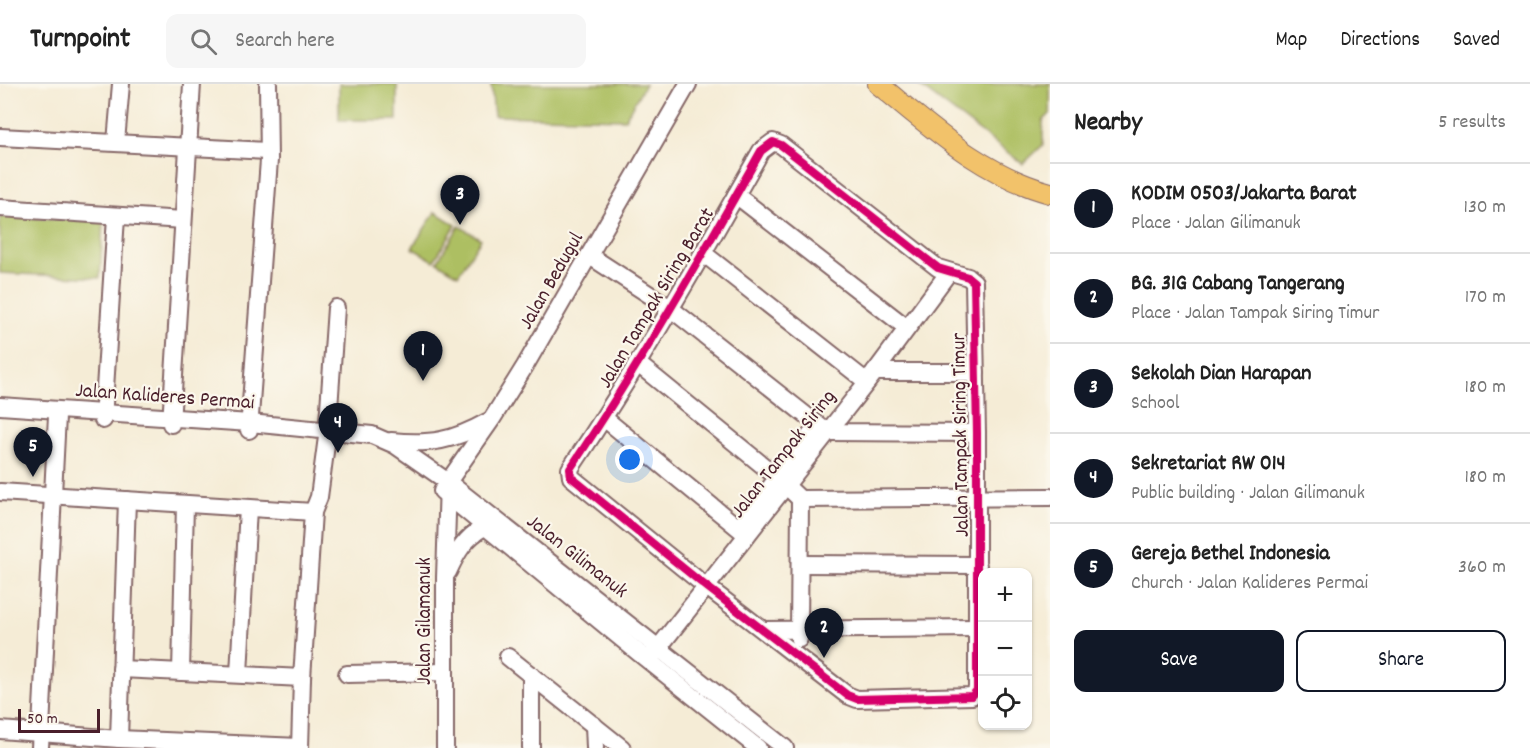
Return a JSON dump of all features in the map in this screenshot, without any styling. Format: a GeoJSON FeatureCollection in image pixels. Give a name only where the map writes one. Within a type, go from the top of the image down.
{"type":"FeatureCollection","features":[{"type":"Feature","properties":{"kind":"main road"},"geometry":{"type":"LineString","coordinates":[[878,84],[966,154],[986,167],[1050,193]]}},
{"type":"Feature","properties":{"kind":"street"},"geometry":{"type":"LineString","coordinates":[[116,142],[121,84]]}},
{"type":"Feature","properties":{"kind":"street"},"geometry":{"type":"LineString","coordinates":[[172,421],[192,84]]}},
{"type":"Feature","properties":{"kind":"street"},"geometry":{"type":"LineString","coordinates":[[250,427],[259,319],[268,151],[268,84]]}},
{"type":"Feature","properties":{"kind":"street","name":"Jalan Bedugul"},"geometry":{"type":"LineString","coordinates":[[448,488],[590,255],[688,84]]}},
{"type":"Feature","properties":{"kind":"street"},"geometry":{"type":"LineString","coordinates":[[0,137],[268,151]]}},
{"type":"Feature","properties":{"kind":"street","name":"Jalan Tampak Siring Barat"},"geometry":{"type":"LineString","coordinates":[[569,472],[703,253],[761,151],[773,142],[781,145],[944,270]]}},
{"type":"Feature","properties":{"kind":"street"},"geometry":{"type":"LineString","coordinates":[[736,195],[903,325]]}},
{"type":"Feature","properties":{"kind":"street"},"geometry":{"type":"LineString","coordinates":[[0,208],[183,220]]}},
{"type":"Feature","properties":{"kind":"street"},"geometry":{"type":"LineString","coordinates":[[104,416],[116,217]]}},
{"type":"Feature","properties":{"kind":"street"},"geometry":{"type":"LineString","coordinates":[[703,253],[866,376],[976,372]]}},
{"type":"Feature","properties":{"kind":"street"},"geometry":{"type":"LineString","coordinates":[[590,255],[670,308],[823,428],[977,433]]}},
{"type":"Feature","properties":{"kind":"street","name":"Jalan Tampak Siring"},"geometry":{"type":"LineString","coordinates":[[649,650],[661,628],[702,584],[866,376],[944,270]]}},
{"type":"Feature","properties":{"kind":"street","name":"Jalan Tampak Siring Timur"},"geometry":{"type":"LineString","coordinates":[[569,472],[571,477],[702,584],[846,695],[857,699],[972,696],[977,690],[978,565],[974,282],[968,277],[944,270]]}},
{"type":"Feature","properties":{"kind":"street"},"geometry":{"type":"LineString","coordinates":[[0,730],[40,741],[119,739],[300,748],[302,678],[313,512],[319,497],[327,434],[336,308]]}},
{"type":"Feature","properties":{"kind":"street"},"geometry":{"type":"LineString","coordinates":[[637,363],[800,499],[1050,497]]}},
{"type":"Feature","properties":{"kind":"street","name":"Jalan Kalideres Permai"},"geometry":{"type":"LineString","coordinates":[[0,406],[327,434]]}},
{"type":"Feature","properties":{"kind":"street","name":"Jalan Kalideres Permai"},"geometry":{"type":"LineString","coordinates":[[0,412],[57,416],[104,416]]}},
{"type":"Feature","properties":{"kind":"street"},"geometry":{"type":"LineString","coordinates":[[40,741],[57,416]]}},
{"type":"Feature","properties":{"kind":"street"},"geometry":{"type":"LineString","coordinates":[[604,418],[743,531]]}},
{"type":"Feature","properties":{"kind":"street"},"geometry":{"type":"LineString","coordinates":[[385,440],[420,443],[442,441],[462,435],[492,419]]}},
{"type":"Feature","properties":{"kind":"street","name":"Jalan Gilimanuk"},"geometry":{"type":"LineString","coordinates":[[327,434],[359,437],[372,435],[408,453],[649,650],[758,748]]}},
{"type":"Feature","properties":{"kind":"street","name":"Jalan Gilimanuk"},"geometry":{"type":"LineString","coordinates":[[359,437],[448,488],[484,527],[785,748]]}},
{"type":"Feature","properties":{"kind":"street","name":"Jalan Gilamanuk"},"geometry":{"type":"LineString","coordinates":[[445,748],[445,578],[448,488]]}},
{"type":"Feature","properties":{"kind":"street"},"geometry":{"type":"LineString","coordinates":[[0,492],[313,512]]}},
{"type":"Feature","properties":{"kind":"street"},"geometry":{"type":"LineString","coordinates":[[799,657],[800,499]]}},
{"type":"Feature","properties":{"kind":"street"},"geometry":{"type":"LineString","coordinates":[[119,739],[126,500]]}},
{"type":"Feature","properties":{"kind":"street"},"geometry":{"type":"LineString","coordinates":[[181,672],[185,504]]}},
{"type":"Feature","properties":{"kind":"street"},"geometry":{"type":"LineString","coordinates":[[239,674],[248,508]]}},
{"type":"Feature","properties":{"kind":"street"},"geometry":{"type":"LineString","coordinates":[[445,578],[463,543],[484,527]]}},
{"type":"Feature","properties":{"kind":"street"},"geometry":{"type":"LineString","coordinates":[[800,564],[978,565]]}},
{"type":"Feature","properties":{"kind":"street"},"geometry":{"type":"LineString","coordinates":[[764,630],[977,628]]}},
{"type":"Feature","properties":{"kind":"street"},"geometry":{"type":"LineString","coordinates":[[508,657],[622,748]]}},
{"type":"Feature","properties":{"kind":"street"},"geometry":{"type":"LineString","coordinates":[[121,669],[302,678]]}},
{"type":"Feature","properties":{"kind":"street"},"geometry":{"type":"LineString","coordinates":[[347,674],[445,672]]}},
{"type":"Feature","properties":{"kind":"street"},"geometry":{"type":"LineString","coordinates":[[531,675],[531,748]]}},
{"type":"Feature","properties":{"kind":"street"},"geometry":{"type":"LineString","coordinates":[[594,725],[595,748]]}},
{"type":"Feature","properties":{"kind":"green space"},"geometry":{"type":"Polygon","coordinates":[[[339,84],[397,84],[397,120],[339,120],[339,84]]]}},
{"type":"Feature","properties":{"kind":"green space"},"geometry":{"type":"Polygon","coordinates":[[[491,84],[645,84],[625,119],[494,116],[491,84]]]}},
{"type":"Feature","properties":{"kind":"green space"},"geometry":{"type":"Polygon","coordinates":[[[917,84],[1050,84],[1050,114],[1043,121],[1043,145],[1023,164],[917,84]]]}},
{"type":"Feature","properties":{"kind":"green space"},"geometry":{"type":"Polygon","coordinates":[[[435,212],[456,225],[434,261],[412,248],[435,212]]]}},
{"type":"Feature","properties":{"kind":"green space"},"geometry":{"type":"Polygon","coordinates":[[[0,216],[103,221],[100,278],[0,273],[0,216]]]}},
{"type":"Feature","properties":{"kind":"green space"},"geometry":{"type":"Polygon","coordinates":[[[459,226],[481,239],[458,275],[437,262],[459,226]]]}},
{"type":"Feature","properties":{"kind":"cycle path"},"geometry":{"type":"LineString","coordinates":[[773,142],[781,145],[938,268],[968,277],[974,282],[977,433],[977,690],[972,696],[857,699],[847,695],[698,580],[571,477],[570,469],[645,352],[761,151],[773,142]]}},
{"type":"Feature","properties":{"kind":"place","name":"Sekolah Dian Harapan"},"geometry":{"type":"Point","coordinates":[460,225]}},
{"type":"Feature","properties":{"kind":"place","name":"KODIM 0503/Jakarta Barat"},"geometry":{"type":"Point","coordinates":[423,381]}},
{"type":"Feature","properties":{"kind":"place","name":"Sekretariat RW 014"},"geometry":{"type":"Point","coordinates":[338,453]}},
{"type":"Feature","properties":{"kind":"place","name":"Gereja Bethel Indonesia"},"geometry":{"type":"Point","coordinates":[33,477]}},
{"type":"Feature","properties":{"kind":"place","name":"BG. 31G Cabang Tangerang"},"geometry":{"type":"Point","coordinates":[824,658]}}]}
